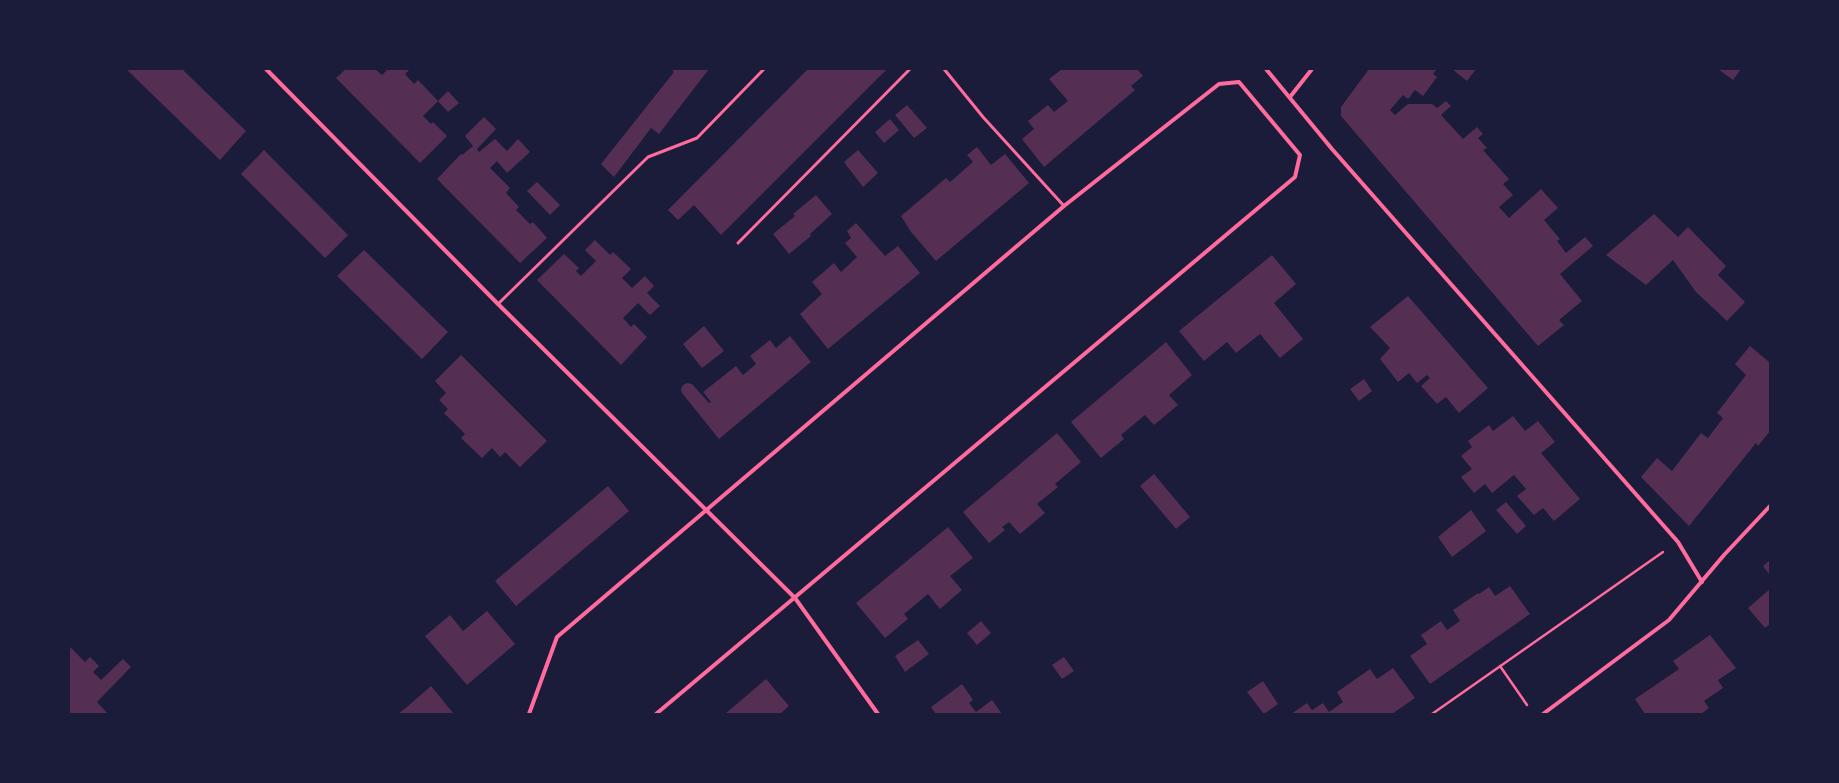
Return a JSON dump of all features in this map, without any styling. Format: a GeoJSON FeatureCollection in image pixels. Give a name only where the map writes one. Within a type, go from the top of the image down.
{"type":"FeatureCollection","features":[{"type":"Feature","properties":{"kind":"street"},"geometry":{"type":"LineString","coordinates":[[266,69],[498,304],[795,598],[878,714]]}},
{"type":"Feature","properties":{"kind":"street"},"geometry":{"type":"LineString","coordinates":[[1266,69],[1332,150],[1678,542],[1702,582]]}},
{"type":"Feature","properties":{"kind":"street"},"geometry":{"type":"LineString","coordinates":[[1290,97],[1312,69]]}},
{"type":"Feature","properties":{"kind":"street"},"geometry":{"type":"LineString","coordinates":[[529,714],[557,637],[1064,206],[1219,84],[1240,82],[1300,156],[1295,177],[656,714]]}},
{"type":"Feature","properties":{"kind":"street"},"geometry":{"type":"LineString","coordinates":[[1543,714],[1669,620],[1770,506]]}},
{"type":"Feature","properties":{"kind":"lane"},"geometry":{"type":"LineString","coordinates":[[498,304],[648,158],[697,138],[764,69]]}},
{"type":"Feature","properties":{"kind":"lane"},"geometry":{"type":"LineString","coordinates":[[738,243],[910,69]]}},
{"type":"Feature","properties":{"kind":"lane"},"geometry":{"type":"LineString","coordinates":[[944,69],[983,117],[1064,206]]}},
{"type":"Feature","properties":{"kind":"path"},"geometry":{"type":"LineString","coordinates":[[1432,714],[1678,542]]}},
{"type":"Feature","properties":{"kind":"path"},"geometry":{"type":"LineString","coordinates":[[1500,666],[1529,708]]}},
{"type":"Feature","properties":{"kind":"building"},"geometry":{"type":"Polygon","coordinates":[[[126,69],[182,69],[246,131],[220,160],[126,69]]]}},
{"type":"Feature","properties":{"kind":"building"},"geometry":{"type":"Polygon","coordinates":[[[346,69],[375,69],[382,75],[388,69],[410,69],[405,74],[414,84],[418,80],[438,101],[423,116],[431,124],[433,122],[447,136],[420,163],[336,78],[346,69]]]}},
{"type":"Feature","properties":{"kind":"building"},"geometry":{"type":"Polygon","coordinates":[[[671,69],[709,69],[659,134],[651,128],[614,177],[601,164],[674,72],[671,69]]]}},
{"type":"Feature","properties":{"kind":"building"},"geometry":{"type":"Polygon","coordinates":[[[808,69],[887,69],[721,235],[694,205],[678,220],[668,210],[808,69]]]}},
{"type":"Feature","properties":{"kind":"building"},"geometry":{"type":"Polygon","coordinates":[[[1062,69],[1137,69],[1143,76],[1131,86],[1135,90],[1044,167],[1022,139],[1034,129],[1028,121],[1048,105],[1054,112],[1068,101],[1049,79],[1062,69]]]}},
{"type":"Feature","properties":{"kind":"building"},"geometry":{"type":"Polygon","coordinates":[[[1369,69],[1437,69],[1433,74],[1437,77],[1423,96],[1415,90],[1408,99],[1403,95],[1390,110],[1395,115],[1408,104],[1432,104],[1437,108],[1446,101],[1451,106],[1441,115],[1463,139],[1477,127],[1483,134],[1478,138],[1487,148],[1483,150],[1509,179],[1503,184],[1513,195],[1499,207],[1509,218],[1541,189],[1558,208],[1544,220],[1560,239],[1557,241],[1566,253],[1585,237],[1593,246],[1560,274],[1582,301],[1559,320],[1564,325],[1538,346],[1341,116],[1341,107],[1369,69]]]}},
{"type":"Feature","properties":{"kind":"building"},"geometry":{"type":"Polygon","coordinates":[[[1452,69],[1476,69],[1467,81],[1452,69]]]}},
{"type":"Feature","properties":{"kind":"building"},"geometry":{"type":"Polygon","coordinates":[[[1718,69],[1741,69],[1733,80],[1718,69]]]}},
{"type":"Feature","properties":{"kind":"building"},"geometry":{"type":"Polygon","coordinates":[[[448,91],[459,103],[448,112],[438,101],[448,91]]]}},
{"type":"Feature","properties":{"kind":"building"},"geometry":{"type":"Polygon","coordinates":[[[907,105],[927,128],[914,138],[895,115],[907,105]]]}},
{"type":"Feature","properties":{"kind":"building"},"geometry":{"type":"Polygon","coordinates":[[[484,117],[496,129],[477,149],[479,152],[495,139],[507,151],[518,139],[530,152],[507,173],[497,161],[490,168],[510,188],[506,193],[519,207],[516,210],[530,224],[533,222],[547,238],[520,263],[437,179],[461,154],[462,155],[473,146],[465,136],[484,117]]]}},
{"type":"Feature","properties":{"kind":"building"},"geometry":{"type":"Polygon","coordinates":[[[890,119],[899,130],[884,143],[875,132],[890,119]]]}},
{"type":"Feature","properties":{"kind":"building"},"geometry":{"type":"Polygon","coordinates":[[[977,147],[991,165],[1005,154],[1029,183],[936,261],[911,232],[901,216],[946,178],[950,182],[973,162],[967,155],[977,147]]]}},
{"type":"Feature","properties":{"kind":"building"},"geometry":{"type":"Polygon","coordinates":[[[264,150],[348,235],[325,258],[241,174],[264,150]]]}},
{"type":"Feature","properties":{"kind":"building"},"geometry":{"type":"Polygon","coordinates":[[[858,150],[878,173],[863,187],[844,162],[858,150]]]}},
{"type":"Feature","properties":{"kind":"building"},"geometry":{"type":"Polygon","coordinates":[[[537,182],[560,205],[550,215],[527,191],[537,182]]]}},
{"type":"Feature","properties":{"kind":"building"},"geometry":{"type":"Polygon","coordinates":[[[816,195],[832,214],[810,234],[811,236],[789,254],[773,234],[795,216],[793,214],[816,195]]]}},
{"type":"Feature","properties":{"kind":"building"},"geometry":{"type":"Polygon","coordinates":[[[1654,214],[1678,237],[1688,227],[1726,266],[1718,275],[1745,302],[1727,321],[1696,292],[1673,260],[1646,285],[1606,255],[1654,214]]]}},
{"type":"Feature","properties":{"kind":"building"},"geometry":{"type":"Polygon","coordinates":[[[856,223],[885,256],[898,246],[920,273],[828,349],[800,314],[822,294],[812,282],[834,263],[841,272],[857,257],[845,243],[851,238],[847,231],[856,223]]]}},
{"type":"Feature","properties":{"kind":"building"},"geometry":{"type":"Polygon","coordinates":[[[595,240],[610,255],[613,252],[631,269],[622,278],[632,288],[645,276],[654,286],[647,293],[660,306],[650,315],[638,303],[623,318],[631,327],[634,324],[647,337],[621,365],[537,280],[564,254],[579,268],[576,271],[581,276],[596,261],[585,250],[595,240]]]}},
{"type":"Feature","properties":{"kind":"building"},"geometry":{"type":"Polygon","coordinates":[[[364,250],[448,332],[422,359],[337,276],[364,250]]]}},
{"type":"Feature","properties":{"kind":"building"},"geometry":{"type":"Polygon","coordinates":[[[1272,255],[1296,284],[1274,303],[1303,339],[1280,358],[1260,334],[1236,353],[1227,342],[1204,361],[1179,331],[1272,255]]]}},
{"type":"Feature","properties":{"kind":"building"},"geometry":{"type":"Polygon","coordinates":[[[1408,296],[1488,388],[1459,413],[1446,397],[1437,404],[1421,386],[1430,378],[1427,375],[1417,383],[1409,373],[1398,382],[1380,359],[1390,348],[1370,327],[1408,296]]]}},
{"type":"Feature","properties":{"kind":"building"},"geometry":{"type":"Polygon","coordinates":[[[704,326],[724,351],[702,368],[683,344],[704,326]]]}},
{"type":"Feature","properties":{"kind":"building"},"geometry":{"type":"Polygon","coordinates":[[[790,336],[811,362],[719,439],[682,393],[681,389],[683,385],[687,383],[692,384],[709,403],[711,402],[703,392],[736,366],[743,375],[756,364],[750,356],[770,340],[776,348],[790,336]]]}},
{"type":"Feature","properties":{"kind":"building"},"geometry":{"type":"Polygon","coordinates":[[[1166,342],[1192,375],[1169,395],[1178,405],[1154,425],[1145,415],[1121,435],[1124,439],[1101,458],[1071,422],[1166,342]]]}},
{"type":"Feature","properties":{"kind":"building"},"geometry":{"type":"Polygon","coordinates":[[[1750,346],[1769,362],[1770,361],[1770,431],[1758,446],[1756,443],[1689,526],[1641,477],[1657,458],[1672,471],[1701,433],[1708,438],[1723,418],[1717,413],[1746,375],[1735,364],[1750,346]]]}},
{"type":"Feature","properties":{"kind":"building"},"geometry":{"type":"Polygon","coordinates":[[[461,355],[547,441],[520,467],[505,452],[500,457],[492,448],[482,458],[461,438],[465,434],[444,413],[448,409],[439,400],[446,393],[435,381],[461,355]]]}},
{"type":"Feature","properties":{"kind":"building"},"geometry":{"type":"Polygon","coordinates":[[[1364,379],[1372,391],[1359,401],[1350,389],[1364,379]]]}},
{"type":"Feature","properties":{"kind":"building"},"geometry":{"type":"Polygon","coordinates":[[[1513,416],[1525,431],[1538,421],[1555,442],[1541,453],[1580,499],[1554,521],[1543,508],[1534,515],[1517,496],[1526,489],[1514,475],[1492,493],[1485,484],[1474,493],[1461,477],[1472,469],[1461,456],[1472,447],[1468,441],[1489,425],[1493,431],[1513,416]]]}},
{"type":"Feature","properties":{"kind":"building"},"geometry":{"type":"Polygon","coordinates":[[[1057,433],[1081,462],[1055,484],[1058,487],[1037,504],[1045,513],[1020,534],[1009,522],[1002,527],[1005,530],[989,543],[963,512],[1057,433]]]}},
{"type":"Feature","properties":{"kind":"building"},"geometry":{"type":"Polygon","coordinates":[[[1154,474],[1190,517],[1176,529],[1140,486],[1154,474]]]}},
{"type":"Feature","properties":{"kind":"building"},"geometry":{"type":"Polygon","coordinates":[[[608,486],[629,511],[516,606],[495,581],[608,486]]]}},
{"type":"Feature","properties":{"kind":"building"},"geometry":{"type":"Polygon","coordinates":[[[1506,502],[1526,526],[1517,534],[1496,510],[1506,502]]]}},
{"type":"Feature","properties":{"kind":"building"},"geometry":{"type":"Polygon","coordinates":[[[1471,510],[1486,531],[1452,557],[1438,537],[1471,510]]]}},
{"type":"Feature","properties":{"kind":"building"},"geometry":{"type":"Polygon","coordinates":[[[948,527],[973,558],[950,576],[962,590],[940,609],[928,594],[904,614],[908,619],[885,638],[856,603],[948,527]]]}},
{"type":"Feature","properties":{"kind":"building"},"geometry":{"type":"Polygon","coordinates":[[[1770,560],[1770,575],[1763,566],[1770,560]]]}},
{"type":"Feature","properties":{"kind":"building"},"geometry":{"type":"Polygon","coordinates":[[[1510,586],[1530,614],[1430,684],[1410,656],[1427,644],[1421,635],[1441,621],[1447,630],[1460,621],[1453,610],[1478,593],[1479,594],[1489,587],[1495,596],[1510,586]]]}},
{"type":"Feature","properties":{"kind":"building"},"geometry":{"type":"Polygon","coordinates":[[[1770,589],[1770,624],[1765,628],[1748,608],[1770,589]]]}},
{"type":"Feature","properties":{"kind":"building"},"geometry":{"type":"Polygon","coordinates":[[[487,611],[515,644],[467,685],[425,636],[450,615],[463,631],[487,611]]]}},
{"type":"Feature","properties":{"kind":"building"},"geometry":{"type":"Polygon","coordinates":[[[981,621],[991,633],[977,645],[967,633],[981,621]]]}},
{"type":"Feature","properties":{"kind":"building"},"geometry":{"type":"Polygon","coordinates":[[[1710,635],[1736,668],[1718,680],[1723,688],[1704,701],[1709,708],[1701,714],[1645,714],[1635,699],[1679,669],[1673,661],[1710,635]]]}},
{"type":"Feature","properties":{"kind":"building"},"geometry":{"type":"Polygon","coordinates":[[[918,640],[929,654],[905,672],[895,656],[918,640]]]}},
{"type":"Feature","properties":{"kind":"building"},"geometry":{"type":"Polygon","coordinates":[[[69,646],[85,662],[90,657],[99,666],[93,672],[101,680],[123,659],[131,667],[97,702],[108,714],[69,714],[69,646]]]}},
{"type":"Feature","properties":{"kind":"building"},"geometry":{"type":"Polygon","coordinates":[[[1064,657],[1074,671],[1062,679],[1052,665],[1064,657]]]}},
{"type":"Feature","properties":{"kind":"building"},"geometry":{"type":"Polygon","coordinates":[[[1393,668],[1415,698],[1392,714],[1291,714],[1307,703],[1312,710],[1323,703],[1329,712],[1343,702],[1337,692],[1370,669],[1377,679],[1393,668]]]}},
{"type":"Feature","properties":{"kind":"building"},"geometry":{"type":"Polygon","coordinates":[[[766,679],[789,706],[780,714],[725,714],[766,679]]]}},
{"type":"Feature","properties":{"kind":"building"},"geometry":{"type":"Polygon","coordinates":[[[1263,681],[1278,704],[1264,714],[1247,692],[1263,681]]]}},
{"type":"Feature","properties":{"kind":"building"},"geometry":{"type":"Polygon","coordinates":[[[962,684],[973,700],[969,703],[976,712],[992,700],[1002,714],[936,714],[931,707],[962,684]]]}},
{"type":"Feature","properties":{"kind":"building"},"geometry":{"type":"Polygon","coordinates":[[[431,686],[454,714],[398,714],[408,706],[431,686]]]}}]}
